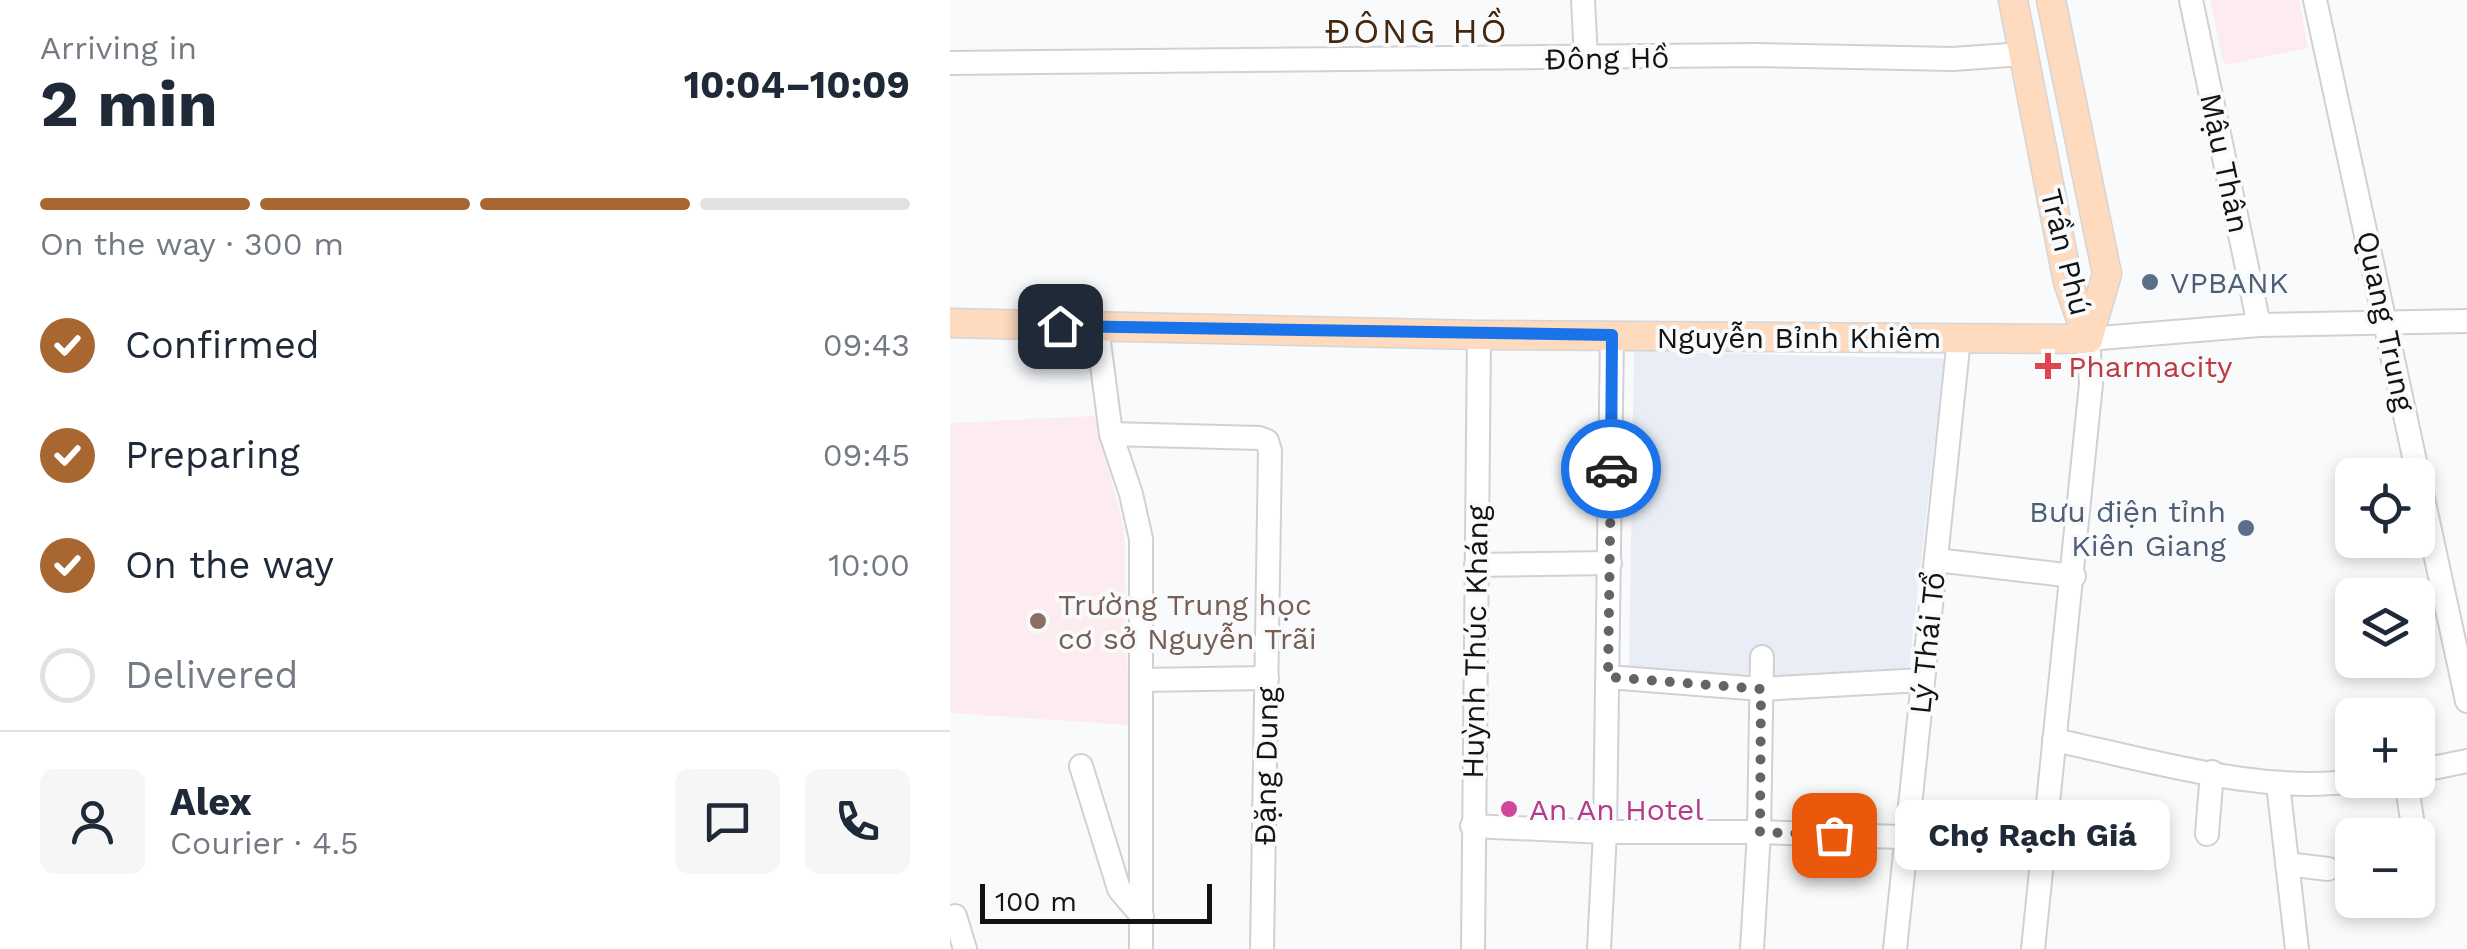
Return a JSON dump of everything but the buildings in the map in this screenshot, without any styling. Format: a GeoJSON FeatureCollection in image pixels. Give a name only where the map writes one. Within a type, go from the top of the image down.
{"type":"FeatureCollection","features":[{"type":"Feature","properties":{"kind":"main road","name":"Trần Phú"},"geometry":{"type":"LineString","coordinates":[[2052,4],[2108,274],[2088,338]]}},
{"type":"Feature","properties":{"kind":"main road","name":"Trần Phú"},"geometry":{"type":"LineString","coordinates":[[2014,7],[2068,282],[2088,338]]}},
{"type":"Feature","properties":{"kind":"main road","name":"Nguyễn Bỉnh Khiêm"},"geometry":{"type":"LineString","coordinates":[[950,324],[1479,335],[2088,338]]}},
{"type":"Feature","properties":{"kind":"street"},"geometry":{"type":"LineString","coordinates":[[1583,0],[1586,58]]}},
{"type":"Feature","properties":{"kind":"street","name":"Mậu Thân"},"geometry":{"type":"LineString","coordinates":[[2191,0],[2259,325]]}},
{"type":"Feature","properties":{"kind":"street","name":"Quang Trung"},"geometry":{"type":"LineString","coordinates":[[2315,0],[2467,701]]}},
{"type":"Feature","properties":{"kind":"street"},"geometry":{"type":"LineString","coordinates":[[2014,7],[2052,4]]}},
{"type":"Feature","properties":{"kind":"street","name":"Đông Hồ"},"geometry":{"type":"LineString","coordinates":[[950,63],[1758,56],[1953,59],[2023,54]]}},
{"type":"Feature","properties":{"kind":"street","name":"Nguyễn Bỉnh Khiêm"},"geometry":{"type":"LineString","coordinates":[[2088,338],[2259,325],[2467,322]]}},
{"type":"Feature","properties":{"kind":"street"},"geometry":{"type":"LineString","coordinates":[[1097,326],[1110,434],[1142,540],[1142,949]]}},
{"type":"Feature","properties":{"kind":"street","name":"Huỳnh Thúc Kháng"},"geometry":{"type":"LineString","coordinates":[[1473,949],[1479,335]]}},
{"type":"Feature","properties":{"kind":"street"},"geometry":{"type":"LineString","coordinates":[[1599,949],[1605,832],[1612,335]]}},
{"type":"Feature","properties":{"kind":"street","name":"Lý Thái Tổ"},"geometry":{"type":"LineString","coordinates":[[1895,949],[1958,338]]}},
{"type":"Feature","properties":{"kind":"street"},"geometry":{"type":"LineString","coordinates":[[2033,949],[2041,842],[2074,576],[2091,384],[2088,338]]}},
{"type":"Feature","properties":{"kind":"street","name":"Đặng Dung"},"geometry":{"type":"LineString","coordinates":[[1110,434],[1259,438],[1267,442],[1270,451],[1262,949]]}},
{"type":"Feature","properties":{"kind":"street"},"geometry":{"type":"LineString","coordinates":[[1936,560],[2074,576]]}},
{"type":"Feature","properties":{"kind":"street"},"geometry":{"type":"LineString","coordinates":[[1476,565],[1610,563]]}},
{"type":"Feature","properties":{"kind":"street"},"geometry":{"type":"LineString","coordinates":[[1752,949],[1760,832],[1762,657]]}},
{"type":"Feature","properties":{"kind":"street"},"geometry":{"type":"LineString","coordinates":[[1608,677],[1761,689],[1922,680]]}},
{"type":"Feature","properties":{"kind":"street"},"geometry":{"type":"LineString","coordinates":[[1141,680],[1267,678]]}},
{"type":"Feature","properties":{"kind":"street"},"geometry":{"type":"LineString","coordinates":[[2054,740],[2278,784],[2335,784]]}},
{"type":"Feature","properties":{"kind":"street"},"geometry":{"type":"LineString","coordinates":[[2435,767],[2467,761]]}},
{"type":"Feature","properties":{"kind":"street"},"geometry":{"type":"LineString","coordinates":[[1081,766],[1119,889],[1142,916]]}},
{"type":"Feature","properties":{"kind":"street"},"geometry":{"type":"LineString","coordinates":[[2207,834],[2212,772]]}},
{"type":"Feature","properties":{"kind":"street"},"geometry":{"type":"LineString","coordinates":[[2278,784],[2297,949]]}},
{"type":"Feature","properties":{"kind":"street"},"geometry":{"type":"LineString","coordinates":[[1472,826],[2041,842]]}},
{"type":"Feature","properties":{"kind":"street"},"geometry":{"type":"LineString","coordinates":[[2287,864],[2328,869]]}},
{"type":"Feature","properties":{"kind":"street"},"geometry":{"type":"LineString","coordinates":[[955,916],[965,949]]}},
{"type":"Feature","properties":{"kind":"shaded area"},"geometry":{"type":"Polygon","coordinates":[[[2210,0],[2299,0],[2308,48],[2224,65],[2210,0]]]}},
{"type":"Feature","properties":{"kind":"shaded area"},"geometry":{"type":"Polygon","coordinates":[[[1634,351],[1944,359],[1909,668],[1902,676],[1634,674],[1629,670],[1634,351]]]}},
{"type":"Feature","properties":{"kind":"shaded area","name":"Trường Trung học cơ sở Nguyễn Trãi"},"geometry":{"type":"Polygon","coordinates":[[[1095,416],[1124,528],[1129,725],[950,713],[950,423],[1095,416]]]}},
{"type":"Feature","properties":{"kind":"way so far"},"geometry":{"type":"LineString","coordinates":[[1611,469],[1608,677],[1761,689],[1760,832],[1834,835]]}},
{"type":"Feature","properties":{"kind":"place","name":"VPBANK"},"geometry":{"type":"Point","coordinates":[2150,282]}},
{"type":"Feature","properties":{"kind":"place","name":"Pharmacity"},"geometry":{"type":"Point","coordinates":[2048,366]}},
{"type":"Feature","properties":{"kind":"place","name":"Bưu điện tỉnh Kiên Giang"},"geometry":{"type":"Point","coordinates":[2246,528]}},
{"type":"Feature","properties":{"kind":"place","name":"Trường Trung học cơ sở Nguyễn Trãi"},"geometry":{"type":"Point","coordinates":[1038,621]}},
{"type":"Feature","properties":{"kind":"place","name":"An An Hotel"},"geometry":{"type":"Point","coordinates":[1509,809]}},
{"type":"Feature","properties":{"kind":"place","name":"Chợ Rạch Giá"},"geometry":{"type":"Point","coordinates":[1834,835]}},
{"type":"Feature","properties":{"kind":"district","name":"ĐÔNG HỒ"},"geometry":{"type":"Point","coordinates":[1417,31]}},
{"type":"Feature","properties":{"kind":"route"},"geometry":{"type":"LineString","coordinates":[[1060,326],[1612,335],[1611,469]]}}]}
